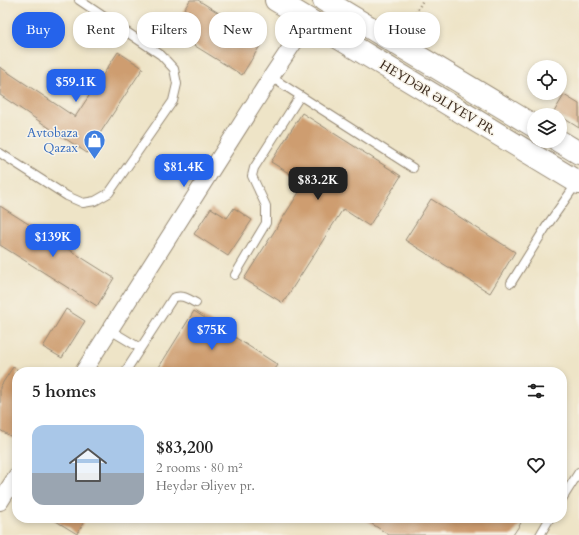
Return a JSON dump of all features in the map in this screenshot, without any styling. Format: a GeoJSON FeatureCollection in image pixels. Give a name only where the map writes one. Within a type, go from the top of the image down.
{"type":"FeatureCollection","features":[{"type":"Feature","properties":{"kind":"main road","name":"HEYDƏR ƏLIYEV PR."},"geometry":{"type":"LineString","coordinates":[[276,0],[296,12]]}},
{"type":"Feature","properties":{"kind":"main road"},"geometry":{"type":"LineString","coordinates":[[324,0],[374,30]]}},
{"type":"Feature","properties":{"kind":"main road","name":"HEYDƏR ƏLIYEV PR."},"geometry":{"type":"LineString","coordinates":[[355,48],[578,183]]}},
{"type":"Feature","properties":{"kind":"main road"},"geometry":{"type":"LineString","coordinates":[[403,48],[527,122]]}},
{"type":"Feature","properties":{"kind":"main road"},"geometry":{"type":"LineString","coordinates":[[567,146],[579,153]]}},
{"type":"Feature","properties":{"kind":"street"},"geometry":{"type":"LineString","coordinates":[[86,367],[290,48]]}},
{"type":"Feature","properties":{"kind":"street"},"geometry":{"type":"LineString","coordinates":[[0,502],[12,483]]}},
{"type":"Feature","properties":{"kind":"lane"},"geometry":{"type":"LineString","coordinates":[[0,153],[67,196],[83,203],[96,201],[109,193],[173,101],[177,84],[174,69],[161,56],[79,0]]}},
{"type":"Feature","properties":{"kind":"lane"},"geometry":{"type":"LineString","coordinates":[[271,77],[413,168]]}},
{"type":"Feature","properties":{"kind":"lane"},"geometry":{"type":"LineString","coordinates":[[234,275],[266,223],[266,206],[252,176],[254,168],[300,96]]}},
{"type":"Feature","properties":{"kind":"lane"},"geometry":{"type":"LineString","coordinates":[[511,283],[546,227],[578,183]]}},
{"type":"Feature","properties":{"kind":"lane"},"geometry":{"type":"LineString","coordinates":[[128,367],[173,298],[183,296],[196,303]]}},
{"type":"Feature","properties":{"kind":"lane"},"geometry":{"type":"LineString","coordinates":[[110,330],[140,348]]}},
{"type":"Feature","properties":{"kind":"lane"},"geometry":{"type":"LineString","coordinates":[[567,491],[579,472]]}},
{"type":"Feature","properties":{"kind":"lane"},"geometry":{"type":"LineString","coordinates":[[540,535],[547,523]]}},
{"type":"Feature","properties":{"kind":"path"},"geometry":{"type":"LineString","coordinates":[[416,12],[423,0]]}},
{"type":"Feature","properties":{"kind":"building"},"geometry":{"type":"Polygon","coordinates":[[[190,0],[198,0],[217,12],[209,12],[209,48],[259,48],[242,75],[198,48],[201,48],[201,12],[183,12],[190,0]]]}},
{"type":"Feature","properties":{"kind":"building"},"geometry":{"type":"Polygon","coordinates":[[[118,52],[143,68],[87,153],[0,95],[0,67],[75,117],[118,52]]]}},
{"type":"Feature","properties":{"kind":"building"},"geometry":{"type":"Polygon","coordinates":[[[567,97],[579,104],[579,128],[567,120],[567,108],[556,108],[561,100],[567,100],[567,97]]]}},
{"type":"Feature","properties":{"kind":"building"},"geometry":{"type":"Polygon","coordinates":[[[302,113],[401,176],[369,226],[343,209],[283,303],[244,279],[305,183],[271,162],[302,113]]]}},
{"type":"Feature","properties":{"kind":"building"},"geometry":{"type":"Polygon","coordinates":[[[431,199],[515,252],[490,293],[405,240],[431,199]]]}},
{"type":"Feature","properties":{"kind":"building"},"geometry":{"type":"Polygon","coordinates":[[[0,206],[114,278],[97,306],[0,245],[0,206]]]}},
{"type":"Feature","properties":{"kind":"building"},"geometry":{"type":"Polygon","coordinates":[[[211,208],[227,218],[234,208],[252,220],[228,256],[194,234],[211,208]]]}},
{"type":"Feature","properties":{"kind":"building"},"geometry":{"type":"Polygon","coordinates":[[[66,309],[85,321],[62,358],[43,347],[66,309]]]}},
{"type":"Feature","properties":{"kind":"building"},"geometry":{"type":"Polygon","coordinates":[[[194,311],[278,365],[277,367],[159,367],[194,311]]]}},
{"type":"Feature","properties":{"kind":"building"},"geometry":{"type":"Polygon","coordinates":[[[12,369],[12,437],[0,430],[0,387],[12,369]]]}},
{"type":"Feature","properties":{"kind":"building"},"geometry":{"type":"Polygon","coordinates":[[[59,523],[83,523],[77,534],[59,523]]]}},
{"type":"Feature","properties":{"kind":"building"},"geometry":{"type":"Polygon","coordinates":[[[371,523],[521,523],[513,535],[389,535],[371,523]]]}},
{"type":"Feature","properties":{"kind":"place","name":"Avtobaza Qazax"},"geometry":{"type":"Point","coordinates":[94,160]}}]}
